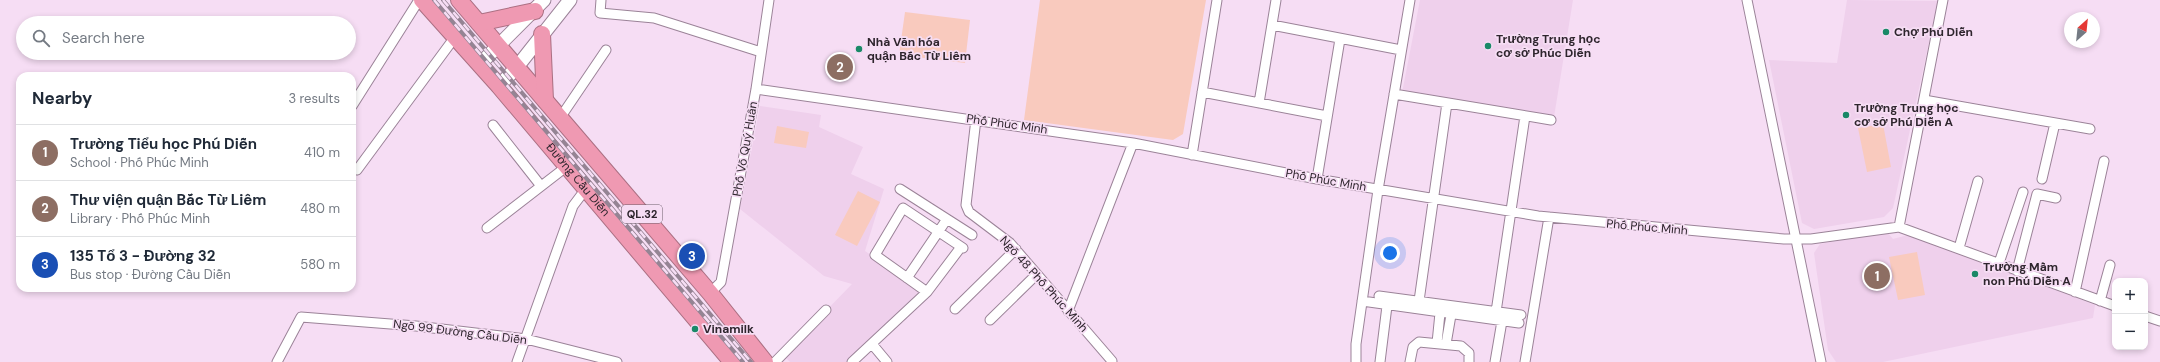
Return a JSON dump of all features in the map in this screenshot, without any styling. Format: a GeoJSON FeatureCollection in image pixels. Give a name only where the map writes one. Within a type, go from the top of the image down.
{"type":"FeatureCollection","features":[{"type":"Feature","properties":{"kind":"highway","name":"Đường Cầu Diễn"},"geometry":{"type":"LineString","coordinates":[[421,0],[498,86],[732,362]]}},
{"type":"Feature","properties":{"kind":"highway","name":"QL.32"},"geometry":{"type":"LineString","coordinates":[[459,0],[710,293],[766,362]]}},
{"type":"Feature","properties":{"kind":"highway"},"geometry":{"type":"LineString","coordinates":[[478,23],[540,5]]}},
{"type":"Feature","properties":{"kind":"highway"},"geometry":{"type":"LineString","coordinates":[[542,34],[544,100]]}},
{"type":"Feature","properties":{"kind":"main road"},"geometry":{"type":"LineString","coordinates":[[498,86],[517,67],[570,0]]}},
{"type":"Feature","properties":{"kind":"main road"},"geometry":{"type":"LineString","coordinates":[[479,65],[540,5]]}},
{"type":"Feature","properties":{"kind":"street"},"geometry":{"type":"LineString","coordinates":[[356,100],[421,0]]}},
{"type":"Feature","properties":{"kind":"street"},"geometry":{"type":"LineString","coordinates":[[601,0],[600,13],[654,18],[761,52]]}},
{"type":"Feature","properties":{"kind":"street","name":"Phố Võ Quý Huân"},"geometry":{"type":"LineString","coordinates":[[710,293],[721,282],[756,89],[769,0]]}},
{"type":"Feature","properties":{"kind":"street"},"geometry":{"type":"LineString","coordinates":[[1192,155],[1217,0]]}},
{"type":"Feature","properties":{"kind":"street"},"geometry":{"type":"LineString","coordinates":[[1259,103],[1276,0]]}},
{"type":"Feature","properties":{"kind":"street"},"geometry":{"type":"LineString","coordinates":[[1356,362],[1356,344],[1378,190],[1410,0]]}},
{"type":"Feature","properties":{"kind":"street"},"geometry":{"type":"LineString","coordinates":[[1747,0],[1821,362]]}},
{"type":"Feature","properties":{"kind":"street"},"geometry":{"type":"LineString","coordinates":[[1943,0],[1899,227],[2112,305]]}},
{"type":"Feature","properties":{"kind":"street"},"geometry":{"type":"LineString","coordinates":[[1272,25],[1401,50]]}},
{"type":"Feature","properties":{"kind":"street"},"geometry":{"type":"LineString","coordinates":[[357,170],[455,37]]}},
{"type":"Feature","properties":{"kind":"street"},"geometry":{"type":"LineString","coordinates":[[1317,179],[1340,39]]}},
{"type":"Feature","properties":{"kind":"street"},"geometry":{"type":"LineString","coordinates":[[560,118],[606,50]]}},
{"type":"Feature","properties":{"kind":"street","name":"Phố Phúc Minh"},"geometry":{"type":"LineString","coordinates":[[756,89],[976,119],[1133,143],[1378,190],[1549,218],[1796,239],[1812,239],[1899,227]]}},
{"type":"Feature","properties":{"kind":"street"},"geometry":{"type":"LineString","coordinates":[[1202,92],[1327,116]]}},
{"type":"Feature","properties":{"kind":"street"},"geometry":{"type":"LineString","coordinates":[[1394,94],[1551,120]]}},
{"type":"Feature","properties":{"kind":"street"},"geometry":{"type":"LineString","coordinates":[[1924,100],[2090,129]]}},
{"type":"Feature","properties":{"kind":"street"},"geometry":{"type":"LineString","coordinates":[[1419,301],[1447,103]]}},
{"type":"Feature","properties":{"kind":"street"},"geometry":{"type":"LineString","coordinates":[[1496,312],[1525,116]]}},
{"type":"Feature","properties":{"kind":"street","name":"Ngõ 48 Phố Phúc Minh"},"geometry":{"type":"LineString","coordinates":[[976,119],[966,205],[969,212],[992,228],[1016,249],[1112,361]]}},
{"type":"Feature","properties":{"kind":"street"},"geometry":{"type":"LineString","coordinates":[[2042,179],[2055,123]]}},
{"type":"Feature","properties":{"kind":"street"},"geometry":{"type":"LineString","coordinates":[[493,125],[541,186]]}},
{"type":"Feature","properties":{"kind":"street"},"geometry":{"type":"LineString","coordinates":[[1068,311],[1133,143]]}},
{"type":"Feature","properties":{"kind":"street"},"geometry":{"type":"LineString","coordinates":[[2075,292],[2104,161]]}},
{"type":"Feature","properties":{"kind":"street"},"geometry":{"type":"LineString","coordinates":[[486,228],[566,167]]}},
{"type":"Feature","properties":{"kind":"street"},"geometry":{"type":"LineString","coordinates":[[1959,248],[1978,181]]}},
{"type":"Feature","properties":{"kind":"street"},"geometry":{"type":"LineString","coordinates":[[900,189],[972,235]]}},
{"type":"Feature","properties":{"kind":"street"},"geometry":{"type":"LineString","coordinates":[[517,362],[541,291],[573,206],[585,190]]}},
{"type":"Feature","properties":{"kind":"street"},"geometry":{"type":"LineString","coordinates":[[1999,263],[2023,192]]}},
{"type":"Feature","properties":{"kind":"street"},"geometry":{"type":"LineString","coordinates":[[2017,270],[2037,194],[2056,198]]}},
{"type":"Feature","properties":{"kind":"street"},"geometry":{"type":"LineString","coordinates":[[852,362],[927,292],[962,248],[903,208],[875,255],[927,292]]}},
{"type":"Feature","properties":{"kind":"street"},"geometry":{"type":"LineString","coordinates":[[907,278],[947,218]]}},
{"type":"Feature","properties":{"kind":"street"},"geometry":{"type":"LineString","coordinates":[[1525,362],[1549,218]]}},
{"type":"Feature","properties":{"kind":"street"},"geometry":{"type":"LineString","coordinates":[[955,309],[1016,249]]}},
{"type":"Feature","properties":{"kind":"street"},"geometry":{"type":"LineString","coordinates":[[2100,302],[2110,265]]}},
{"type":"Feature","properties":{"kind":"street"},"geometry":{"type":"LineString","coordinates":[[990,320],[1037,274]]}},
{"type":"Feature","properties":{"kind":"street"},"geometry":{"type":"LineString","coordinates":[[1362,302],[1502,321],[1520,319],[1496,312],[1379,296]]}},
{"type":"Feature","properties":{"kind":"street"},"geometry":{"type":"LineString","coordinates":[[1380,362],[1387,306]]}},
{"type":"Feature","properties":{"kind":"street"},"geometry":{"type":"LineString","coordinates":[[775,362],[826,310]]}},
{"type":"Feature","properties":{"kind":"street"},"geometry":{"type":"LineString","coordinates":[[1440,313],[1442,343]]}},
{"type":"Feature","properties":{"kind":"street"},"geometry":{"type":"LineString","coordinates":[[1442,343],[1451,315]]}},
{"type":"Feature","properties":{"kind":"street","name":"Ngõ 99 Đường Cầu Diễn"},"geometry":{"type":"LineString","coordinates":[[277,362],[301,317],[416,326],[526,339],[617,362]]}},
{"type":"Feature","properties":{"kind":"street"},"geometry":{"type":"LineString","coordinates":[[2148,317],[2160,321]]}},
{"type":"Feature","properties":{"kind":"street"},"geometry":{"type":"LineString","coordinates":[[1496,362],[1502,321]]}},
{"type":"Feature","properties":{"kind":"street"},"geometry":{"type":"LineString","coordinates":[[1410,362],[1411,351],[1415,343],[1442,343],[1466,349],[1469,353],[1469,362]]}},
{"type":"Feature","properties":{"kind":"street"},"geometry":{"type":"LineString","coordinates":[[872,344],[887,362]]}},
{"type":"Feature","properties":{"kind":"shaded area"},"geometry":{"type":"Polygon","coordinates":[[[1040,0],[1206,0],[1183,134],[1173,140],[1024,120],[1040,0]]]}},
{"type":"Feature","properties":{"kind":"shaded area","name":"Trường Trung học cơ sở Phúc Diễn"},"geometry":{"type":"Polygon","coordinates":[[[1420,0],[1573,0],[1554,117],[1402,93],[1420,0]]]}},
{"type":"Feature","properties":{"kind":"shaded area","name":"Trường Trung học cơ sở Phú Diễn A"},"geometry":{"type":"Polygon","coordinates":[[[1847,0],[1938,1],[1893,208],[1884,217],[1814,229],[1802,223],[1769,60],[1837,63],[1847,0]]]}},
{"type":"Feature","properties":{"kind":"shaded area"},"geometry":{"type":"Polygon","coordinates":[[[905,12],[970,20],[965,63],[899,55],[905,12]]]}},
{"type":"Feature","properties":{"kind":"shaded area"},"geometry":{"type":"Polygon","coordinates":[[[760,106],[821,115],[819,127],[863,147],[851,174],[884,189],[865,251],[921,289],[912,301],[848,362],[790,362],[783,355],[852,284],[824,276],[740,209],[760,106]]]}},
{"type":"Feature","properties":{"kind":"shaded area"},"geometry":{"type":"Polygon","coordinates":[[[1883,124],[1891,167],[1867,172],[1858,128],[1883,124]]]}},
{"type":"Feature","properties":{"kind":"shaded area"},"geometry":{"type":"Polygon","coordinates":[[[777,126],[809,132],[806,148],[774,143],[777,126]]]}},
{"type":"Feature","properties":{"kind":"shaded area"},"geometry":{"type":"Polygon","coordinates":[[[858,191],[880,202],[857,246],[835,235],[858,191]]]}},
{"type":"Feature","properties":{"kind":"shaded area"},"geometry":{"type":"Polygon","coordinates":[[[1887,232],[1893,239],[1908,235],[1930,242],[2095,305],[2093,318],[1883,362],[1836,362],[1828,350],[1814,253],[1820,244],[1887,232]]]}},
{"type":"Feature","properties":{"kind":"shaded area"},"geometry":{"type":"Polygon","coordinates":[[[1917,252],[1925,295],[1898,300],[1889,257],[1917,252]]]}},
{"type":"Feature","properties":{"kind":"railway"},"geometry":{"type":"LineString","coordinates":[[434,0],[743,362]]}},
{"type":"Feature","properties":{"kind":"railway"},"geometry":{"type":"LineString","coordinates":[[443,0],[751,362]]}},
{"type":"Feature","properties":{"kind":"place","name":"Chợ Phú Diễn"},"geometry":{"type":"Point","coordinates":[1886,32]}},
{"type":"Feature","properties":{"kind":"place","name":"Trường Trung học cơ sở Phúc Diễn"},"geometry":{"type":"Point","coordinates":[1488,46]}},
{"type":"Feature","properties":{"kind":"place","name":"Nhà Văn hóa quận Bắc Từ Liêm"},"geometry":{"type":"Point","coordinates":[859,49]}},
{"type":"Feature","properties":{"kind":"place","name":"Thư viện quận Bắc Từ Liêm"},"geometry":{"type":"Point","coordinates":[840,67]}},
{"type":"Feature","properties":{"kind":"place","name":"Trường Trung học cơ sở Phú Diễn A"},"geometry":{"type":"Point","coordinates":[1846,115]}},
{"type":"Feature","properties":{"kind":"place","name":"135 Tổ 3 - Đường 32"},"geometry":{"type":"Point","coordinates":[692,256]}},
{"type":"Feature","properties":{"kind":"place","name":"Trường Mầm non Phú Diễn A"},"geometry":{"type":"Point","coordinates":[1975,274]}},
{"type":"Feature","properties":{"kind":"place","name":"Trường Tiểu học Phú Diễn"},"geometry":{"type":"Point","coordinates":[1877,276]}},
{"type":"Feature","properties":{"kind":"place","name":"Vinamilk"},"geometry":{"type":"Point","coordinates":[695,329]}}]}
